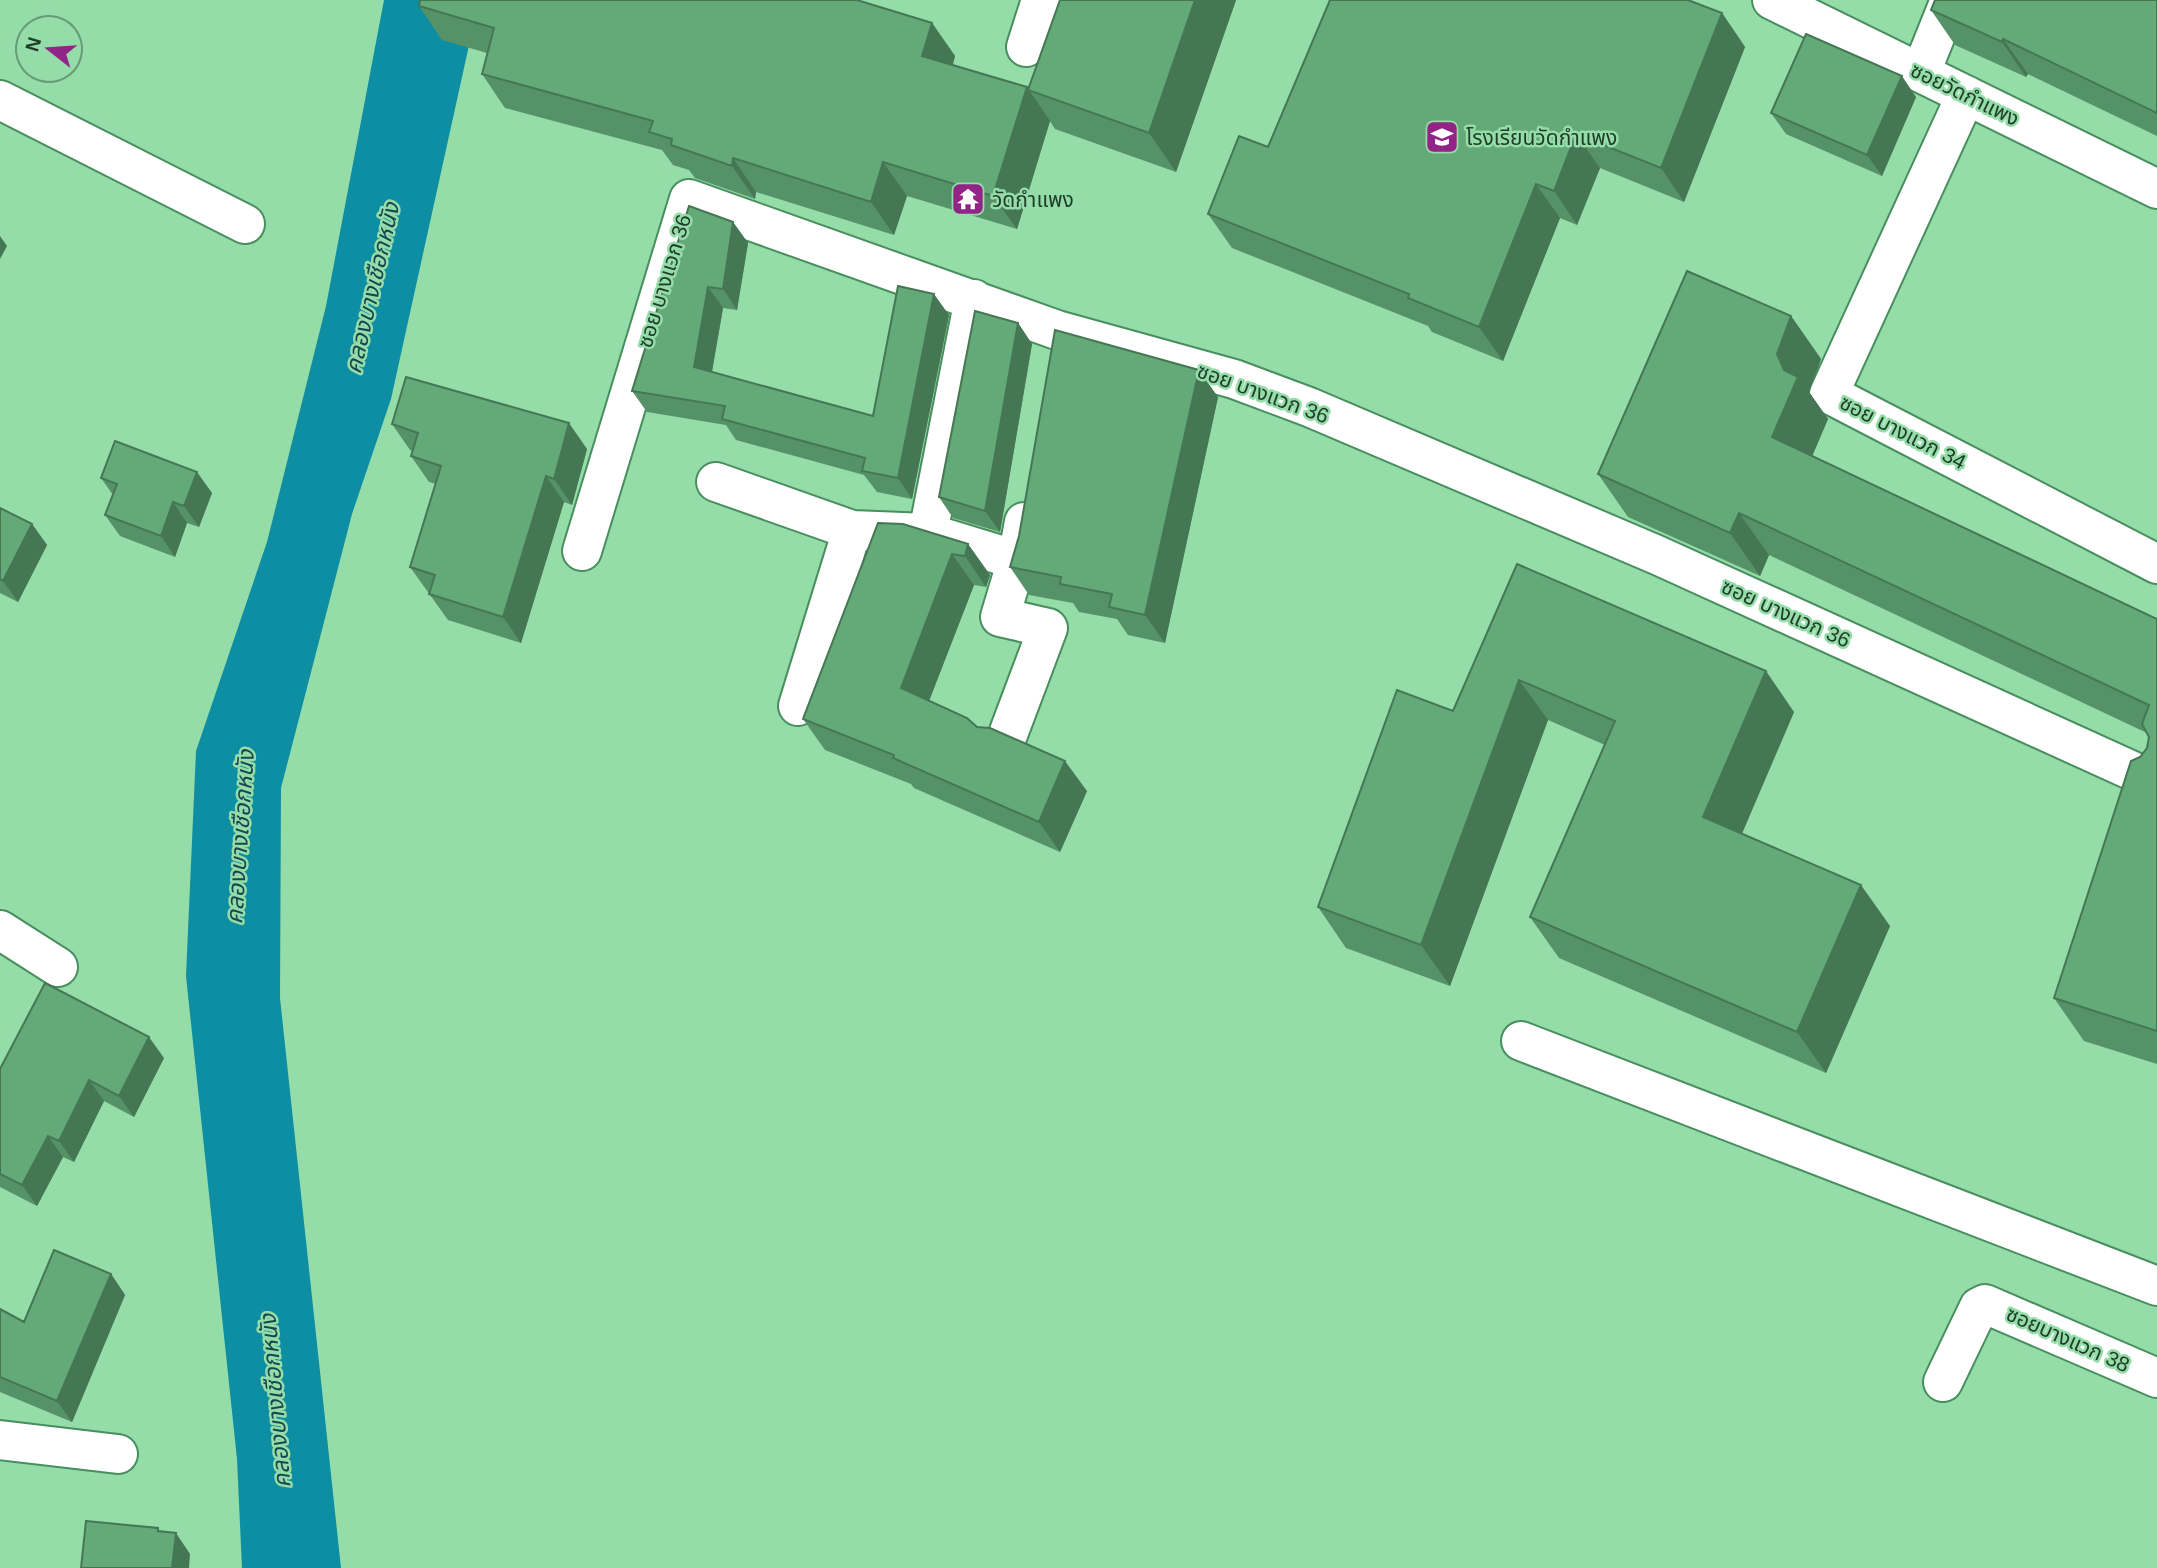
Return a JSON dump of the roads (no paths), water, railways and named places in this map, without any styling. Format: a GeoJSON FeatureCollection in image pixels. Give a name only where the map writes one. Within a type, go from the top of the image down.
{"type":"FeatureCollection","features":[{"type":"Feature","properties":{"kind":"street"},"geometry":{"type":"LineString","coordinates":[[1026,47],[1041,0]]}},
{"type":"Feature","properties":{"kind":"street"},"geometry":{"type":"LineString","coordinates":[[1921,72],[1950,0]]}},
{"type":"Feature","properties":{"kind":"street","name":"ซอยวัดกำแพง"},"geometry":{"type":"LineString","coordinates":[[1793,5],[1966,95],[2157,189]]}},
{"type":"Feature","properties":{"kind":"street","name":"ซอย บางแวก 34"},"geometry":{"type":"LineString","coordinates":[[1966,95],[1829,394],[2157,564]]}},
{"type":"Feature","properties":{"kind":"street"},"geometry":{"type":"LineString","coordinates":[[0,100],[245,224]]}},
{"type":"Feature","properties":{"kind":"street","name":"ซอย บางแวก 36"},"geometry":{"type":"LineString","coordinates":[[582,551],[689,199],[1057,330],[1234,379],[1309,407],[1657,555],[2157,782]]}},
{"type":"Feature","properties":{"kind":"street"},"geometry":{"type":"LineString","coordinates":[[928,533],[974,299]]}},
{"type":"Feature","properties":{"kind":"street"},"geometry":{"type":"LineString","coordinates":[[1050,370],[1057,330]]}},
{"type":"Feature","properties":{"kind":"street"},"geometry":{"type":"LineString","coordinates":[[716,482],[852,530],[928,533],[1017,560]]}},
{"type":"Feature","properties":{"kind":"street"},"geometry":{"type":"LineString","coordinates":[[1007,737],[1048,628],[1000,617],[1017,560],[1029,492]]}},
{"type":"Feature","properties":{"kind":"street"},"geometry":{"type":"LineString","coordinates":[[798,706],[852,530]]}},
{"type":"Feature","properties":{"kind":"street"},"geometry":{"type":"LineString","coordinates":[[0,930],[58,967]]}},
{"type":"Feature","properties":{"kind":"street"},"geometry":{"type":"LineString","coordinates":[[1521,1041],[2157,1286]]}},
{"type":"Feature","properties":{"kind":"street","name":"ซอยบางแวก 38"},"geometry":{"type":"LineString","coordinates":[[1942,1382],[1979,1307],[1985,1304],[2157,1378]]}},
{"type":"Feature","properties":{"kind":"street"},"geometry":{"type":"LineString","coordinates":[[0,1440],[118,1454]]}},
{"type":"Feature","properties":{"kind":"water","name":"คลองบางเชือกหนัง"},"geometry":{"type":"Polygon","coordinates":[[[384,0],[479,0],[391,399],[352,514],[281,788],[280,998],[341,1568],[242,1568],[237,1459],[186,976],[196,751],[267,542],[326,306],[384,0]]]}},
{"type":"Feature","properties":{"kind":"place","name":"โรงเรียนวัดกำแพง"},"geometry":{"type":"Point","coordinates":[1442,137]}},
{"type":"Feature","properties":{"kind":"place","name":"วัดกำแพง"},"geometry":{"type":"Point","coordinates":[968,199]}}]}
